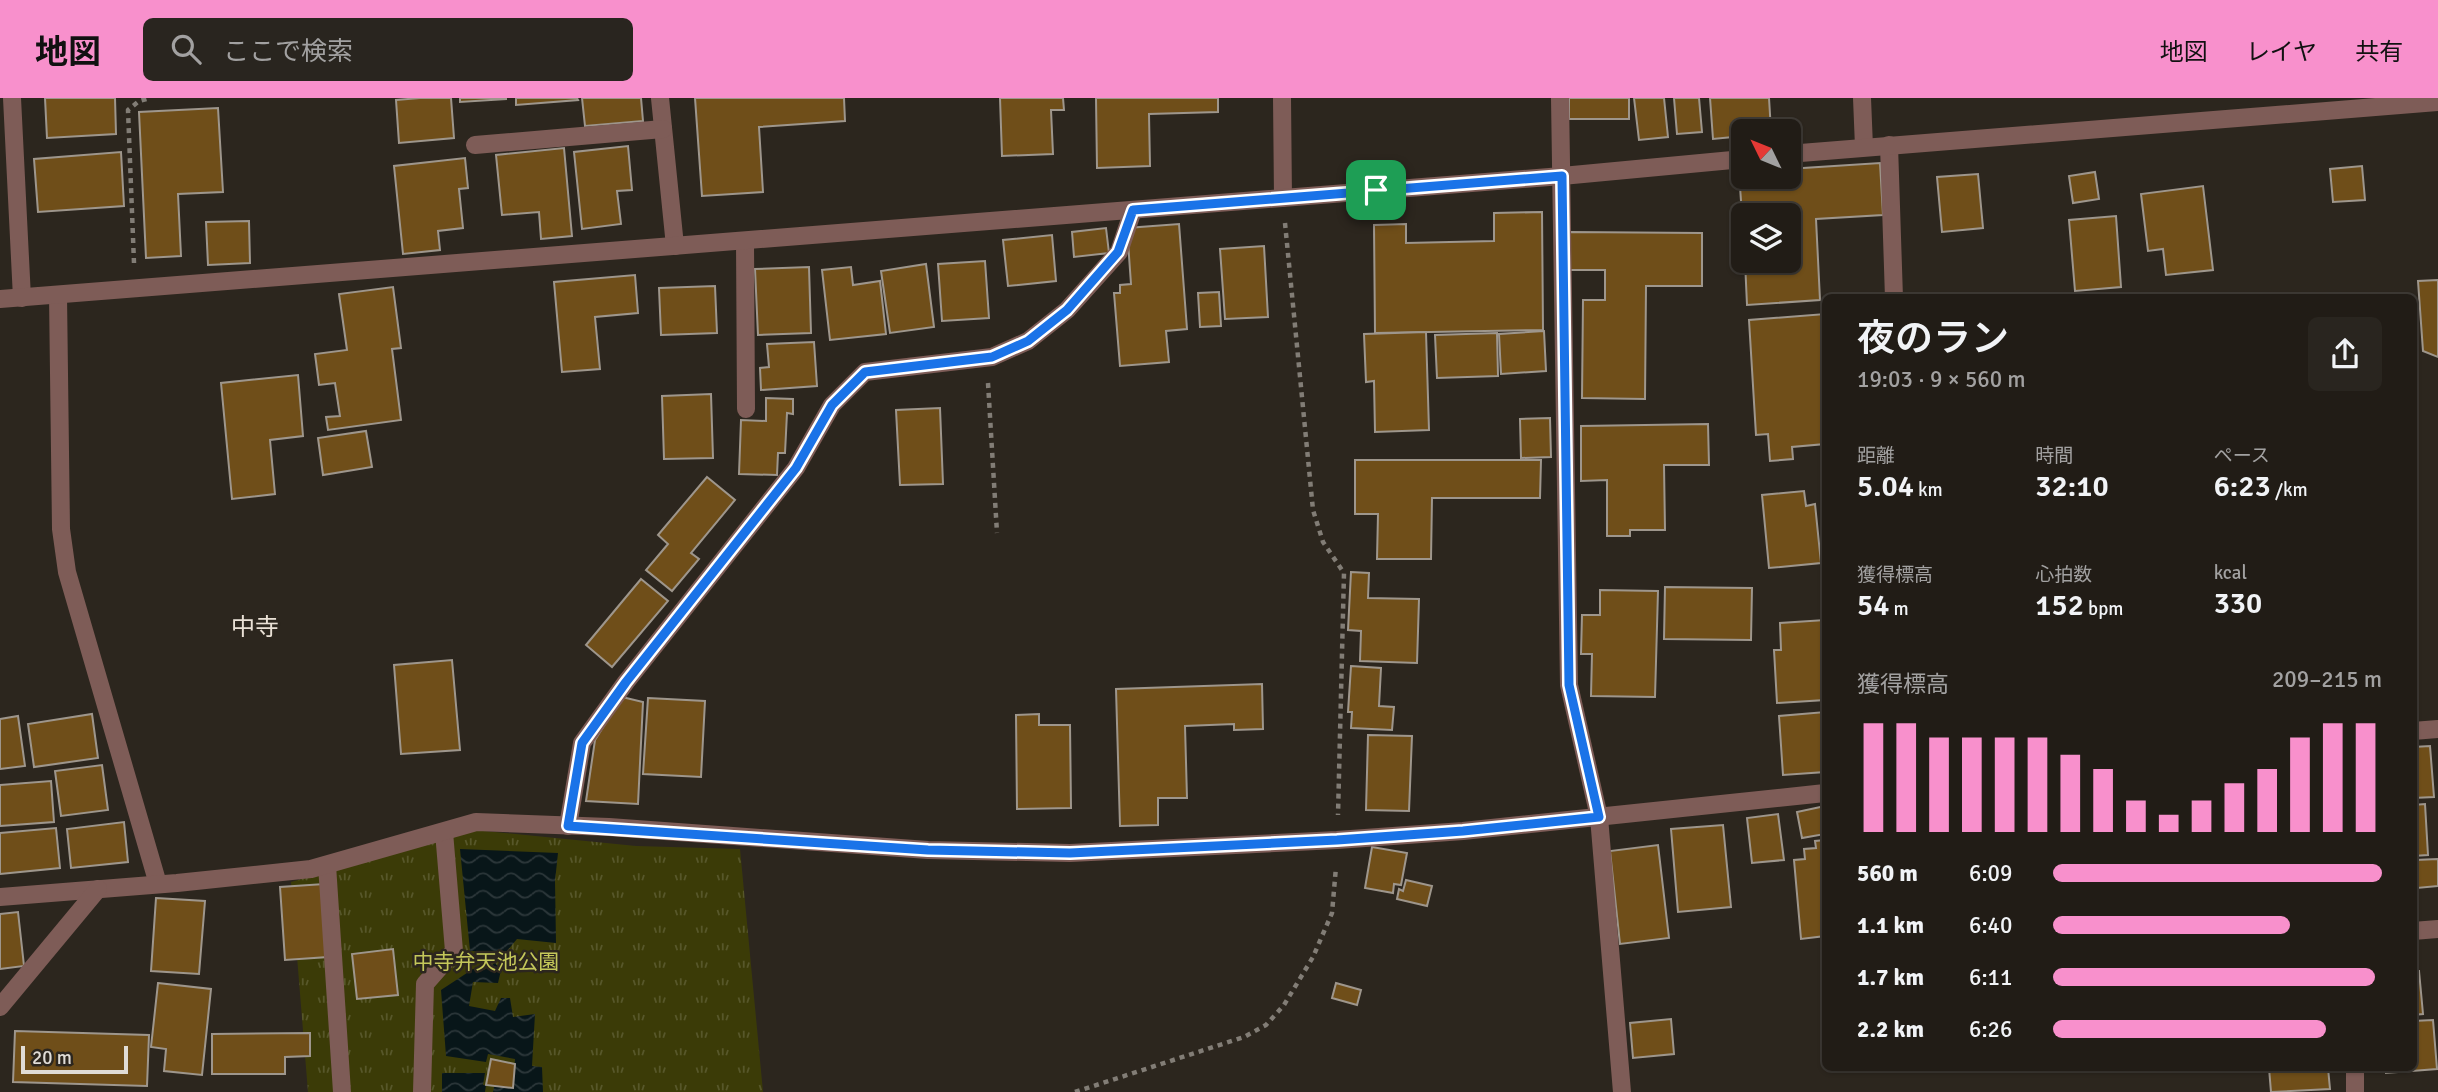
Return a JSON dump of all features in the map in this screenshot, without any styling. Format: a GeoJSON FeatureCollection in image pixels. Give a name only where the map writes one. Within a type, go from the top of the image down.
{"type":"FeatureCollection","features":[{"type":"Feature","properties":{"kind":"street"},"geometry":{"type":"LineString","coordinates":[[12,98],[22,298]]}},
{"type":"Feature","properties":{"kind":"street"},"geometry":{"type":"LineString","coordinates":[[660,98],[675,246]]}},
{"type":"Feature","properties":{"kind":"street"},"geometry":{"type":"LineString","coordinates":[[1282,98],[1283,198]]}},
{"type":"Feature","properties":{"kind":"street"},"geometry":{"type":"LineString","coordinates":[[1560,98],[1569,685],[1599,817],[1622,1092]]}},
{"type":"Feature","properties":{"kind":"street"},"geometry":{"type":"LineString","coordinates":[[1862,98],[1864,147]]}},
{"type":"Feature","properties":{"kind":"street"},"geometry":{"type":"LineString","coordinates":[[1801,153],[2438,102]]}},
{"type":"Feature","properties":{"kind":"street"},"geometry":{"type":"LineString","coordinates":[[475,145],[663,129]]}},
{"type":"Feature","properties":{"kind":"street"},"geometry":{"type":"LineString","coordinates":[[1889,145],[1894,294]]}},
{"type":"Feature","properties":{"kind":"street"},"geometry":{"type":"LineString","coordinates":[[0,299],[1562,176],[1731,160]]}},
{"type":"Feature","properties":{"kind":"street"},"geometry":{"type":"LineString","coordinates":[[568,826],[582,743],[626,682],[796,468],[832,405],[865,372],[987,358],[1028,341],[1067,310],[1118,252],[1133,210]]}},
{"type":"Feature","properties":{"kind":"street"},"geometry":{"type":"LineString","coordinates":[[745,240],[746,409]]}},
{"type":"Feature","properties":{"kind":"street"},"geometry":{"type":"LineString","coordinates":[[58,295],[61,529],[67,572],[158,884]]}},
{"type":"Feature","properties":{"kind":"street"},"geometry":{"type":"LineString","coordinates":[[2417,731],[2438,729]]}},
{"type":"Feature","properties":{"kind":"street"},"geometry":{"type":"LineString","coordinates":[[0,897],[311,869],[476,822],[928,850],[1070,853],[1463,831],[1822,793]]}},
{"type":"Feature","properties":{"kind":"street"},"geometry":{"type":"LineString","coordinates":[[422,1092],[425,984],[454,951],[444,832]]}},
{"type":"Feature","properties":{"kind":"street"},"geometry":{"type":"LineString","coordinates":[[327,865],[342,1092]]}},
{"type":"Feature","properties":{"kind":"street"},"geometry":{"type":"LineString","coordinates":[[0,1007],[98,889]]}},
{"type":"Feature","properties":{"kind":"street"},"geometry":{"type":"LineString","coordinates":[[2417,931],[2438,929]]}},
{"type":"Feature","properties":{"kind":"street"},"geometry":{"type":"LineString","coordinates":[[2355,1071],[2355,1092]]}},
{"type":"Feature","properties":{"kind":"path"},"geometry":{"type":"LineString","coordinates":[[134,289],[128,110],[139,101],[150,98]]}},
{"type":"Feature","properties":{"kind":"path"},"geometry":{"type":"LineString","coordinates":[[1075,1092],[1244,1037],[1266,1025],[1284,1004],[1313,957],[1332,913],[1336,879],[1344,573],[1323,542],[1313,510],[1283,198]]}},
{"type":"Feature","properties":{"kind":"path"},"geometry":{"type":"LineString","coordinates":[[987,358],[997,533]]}},
{"type":"Feature","properties":{"kind":"green space","name":"中寺弁天池公園"},"geometry":{"type":"Polygon","coordinates":[[[474,830],[636,846],[740,849],[763,1092],[308,1092],[291,882],[474,830]]]}},
{"type":"Feature","properties":{"kind":"water"},"geometry":{"type":"Polygon","coordinates":[[[460,849],[558,853],[555,881],[556,943],[517,939],[506,952],[470,951],[460,849]]]}},
{"type":"Feature","properties":{"kind":"water"},"geometry":{"type":"Polygon","coordinates":[[[495,963],[501,970],[498,983],[473,982],[469,1006],[495,1011],[501,998],[510,998],[513,1017],[535,1014],[532,1066],[542,1067],[543,1092],[493,1092],[494,1087],[513,1087],[515,1059],[488,1054],[486,1062],[446,1056],[441,990],[473,969],[484,970],[495,963]]]}},
{"type":"Feature","properties":{"kind":"water"},"geometry":{"type":"Polygon","coordinates":[[[442,1073],[485,1073],[485,1092],[442,1092],[442,1073]]]}},
{"type":"Feature","properties":{"kind":"building"},"geometry":{"type":"Polygon","coordinates":[[[45,98],[115,98],[116,134],[47,138],[45,98]]]}},
{"type":"Feature","properties":{"kind":"building"},"geometry":{"type":"Polygon","coordinates":[[[451,98],[454,138],[399,143],[396,100],[451,98]]]}},
{"type":"Feature","properties":{"kind":"building"},"geometry":{"type":"Polygon","coordinates":[[[460,98],[506,98],[506,99],[460,102],[460,98]]]}},
{"type":"Feature","properties":{"kind":"building"},"geometry":{"type":"Polygon","coordinates":[[[516,98],[577,98],[578,100],[516,105],[516,98]]]}},
{"type":"Feature","properties":{"kind":"building"},"geometry":{"type":"Polygon","coordinates":[[[582,98],[641,98],[643,121],[585,126],[582,98]]]}},
{"type":"Feature","properties":{"kind":"building"},"geometry":{"type":"Polygon","coordinates":[[[695,98],[844,98],[845,121],[759,127],[763,192],[702,196],[695,98]]]}},
{"type":"Feature","properties":{"kind":"building"},"geometry":{"type":"Polygon","coordinates":[[[1000,98],[1063,98],[1064,110],[1051,110],[1053,154],[1002,156],[1000,98]]]}},
{"type":"Feature","properties":{"kind":"building"},"geometry":{"type":"Polygon","coordinates":[[[1096,98],[1218,98],[1218,112],[1149,114],[1150,166],[1097,168],[1096,98]]]}},
{"type":"Feature","properties":{"kind":"building"},"geometry":{"type":"Polygon","coordinates":[[[1569,98],[1629,98],[1629,119],[1569,119],[1569,98]]]}},
{"type":"Feature","properties":{"kind":"building"},"geometry":{"type":"Polygon","coordinates":[[[1634,98],[1664,98],[1668,137],[1639,140],[1634,98]]]}},
{"type":"Feature","properties":{"kind":"building"},"geometry":{"type":"Polygon","coordinates":[[[1674,98],[1699,98],[1702,132],[1677,134],[1674,98]]]}},
{"type":"Feature","properties":{"kind":"building"},"geometry":{"type":"Polygon","coordinates":[[[1710,98],[1769,98],[1770,119],[1731,119],[1731,137],[1713,139],[1710,98]]]}},
{"type":"Feature","properties":{"kind":"building"},"geometry":{"type":"Polygon","coordinates":[[[218,108],[223,192],[178,194],[181,256],[146,258],[139,112],[218,108]]]}},
{"type":"Feature","properties":{"kind":"building"},"geometry":{"type":"Polygon","coordinates":[[[628,146],[632,190],[617,191],[621,224],[582,229],[574,152],[628,146]]]}},
{"type":"Feature","properties":{"kind":"building"},"geometry":{"type":"Polygon","coordinates":[[[564,148],[572,236],[541,239],[539,212],[502,215],[496,155],[564,148]]]}},
{"type":"Feature","properties":{"kind":"building"},"geometry":{"type":"Polygon","coordinates":[[[121,152],[124,206],[38,212],[34,159],[121,152]]]}},
{"type":"Feature","properties":{"kind":"building"},"geometry":{"type":"Polygon","coordinates":[[[465,158],[468,188],[459,189],[463,228],[438,231],[440,250],[403,254],[394,166],[465,158]]]}},
{"type":"Feature","properties":{"kind":"building"},"geometry":{"type":"Polygon","coordinates":[[[1880,163],[1883,215],[1816,219],[1820,300],[1747,305],[1746,273],[1801,273],[1801,203],[1741,203],[1740,189],[1801,189],[1801,168],[1880,163]]]}},
{"type":"Feature","properties":{"kind":"building"},"geometry":{"type":"Polygon","coordinates":[[[2362,166],[2365,200],[2333,202],[2330,169],[2362,166]]]}},
{"type":"Feature","properties":{"kind":"building"},"geometry":{"type":"Polygon","coordinates":[[[2095,172],[2099,199],[2073,203],[2069,176],[2095,172]]]}},
{"type":"Feature","properties":{"kind":"building"},"geometry":{"type":"Polygon","coordinates":[[[1978,174],[1983,228],[1942,232],[1937,177],[1978,174]]]}},
{"type":"Feature","properties":{"kind":"building"},"geometry":{"type":"Polygon","coordinates":[[[2203,186],[2213,270],[2166,275],[2163,249],[2148,251],[2141,194],[2203,186]]]}},
{"type":"Feature","properties":{"kind":"building"},"geometry":{"type":"Polygon","coordinates":[[[1542,212],[1543,330],[1375,333],[1374,225],[1406,224],[1406,243],[1494,241],[1494,213],[1542,212]]]}},
{"type":"Feature","properties":{"kind":"building"},"geometry":{"type":"Polygon","coordinates":[[[2116,216],[2121,287],[2075,291],[2069,220],[2116,216]]]}},
{"type":"Feature","properties":{"kind":"building"},"geometry":{"type":"Polygon","coordinates":[[[249,221],[250,263],[208,265],[206,222],[249,221]]]}},
{"type":"Feature","properties":{"kind":"building"},"geometry":{"type":"Polygon","coordinates":[[[1179,224],[1187,329],[1166,331],[1169,362],[1120,366],[1114,293],[1120,293],[1120,285],[1131,284],[1127,228],[1179,224]]]}},
{"type":"Feature","properties":{"kind":"building"},"geometry":{"type":"Polygon","coordinates":[[[1106,228],[1109,253],[1074,257],[1072,232],[1106,228]]]}},
{"type":"Feature","properties":{"kind":"building"},"geometry":{"type":"Polygon","coordinates":[[[1570,232],[1702,233],[1702,286],[1646,286],[1645,399],[1582,398],[1583,300],[1605,300],[1605,270],[1570,270],[1570,232]]]}},
{"type":"Feature","properties":{"kind":"building"},"geometry":{"type":"Polygon","coordinates":[[[1052,235],[1056,281],[1008,286],[1003,240],[1052,235]]]}},
{"type":"Feature","properties":{"kind":"building"},"geometry":{"type":"Polygon","coordinates":[[[1264,246],[1268,317],[1225,319],[1220,249],[1264,246]]]}},
{"type":"Feature","properties":{"kind":"building"},"geometry":{"type":"Polygon","coordinates":[[[985,261],[989,318],[942,321],[938,264],[985,261]]]}},
{"type":"Feature","properties":{"kind":"building"},"geometry":{"type":"Polygon","coordinates":[[[926,264],[934,327],[890,333],[881,271],[926,264]]]}},
{"type":"Feature","properties":{"kind":"building"},"geometry":{"type":"Polygon","coordinates":[[[809,267],[811,333],[758,335],[755,269],[809,267]]]}},
{"type":"Feature","properties":{"kind":"building"},"geometry":{"type":"Polygon","coordinates":[[[851,267],[853,285],[880,281],[886,334],[830,340],[822,270],[851,267]]]}},
{"type":"Feature","properties":{"kind":"building"},"geometry":{"type":"Polygon","coordinates":[[[635,275],[638,313],[595,317],[600,369],[562,372],[554,282],[635,275]]]}},
{"type":"Feature","properties":{"kind":"building"},"geometry":{"type":"Polygon","coordinates":[[[2438,280],[2438,357],[2423,351],[2418,281],[2438,280]]]}},
{"type":"Feature","properties":{"kind":"building"},"geometry":{"type":"Polygon","coordinates":[[[715,286],[717,333],[661,335],[659,288],[715,286]]]}},
{"type":"Feature","properties":{"kind":"building"},"geometry":{"type":"Polygon","coordinates":[[[393,287],[401,348],[392,349],[401,420],[328,430],[326,417],[340,416],[335,383],[319,385],[315,354],[347,350],[339,294],[393,287]]]}},
{"type":"Feature","properties":{"kind":"building"},"geometry":{"type":"Polygon","coordinates":[[[1219,292],[1221,326],[1200,327],[1198,293],[1219,292]]]}},
{"type":"Feature","properties":{"kind":"building"},"geometry":{"type":"Polygon","coordinates":[[[1822,314],[1822,444],[1792,447],[1793,459],[1770,461],[1768,434],[1756,435],[1749,320],[1822,314]]]}},
{"type":"Feature","properties":{"kind":"building"},"geometry":{"type":"Polygon","coordinates":[[[1544,331],[1546,371],[1501,374],[1499,334],[1544,331]]]}},
{"type":"Feature","properties":{"kind":"building"},"geometry":{"type":"Polygon","coordinates":[[[1426,332],[1429,430],[1375,432],[1374,381],[1366,382],[1364,334],[1426,332]]]}},
{"type":"Feature","properties":{"kind":"building"},"geometry":{"type":"Polygon","coordinates":[[[1497,333],[1498,376],[1437,378],[1435,335],[1497,333]]]}},
{"type":"Feature","properties":{"kind":"building"},"geometry":{"type":"Polygon","coordinates":[[[814,342],[817,386],[761,390],[760,368],[769,367],[767,344],[814,342]]]}},
{"type":"Feature","properties":{"kind":"building"},"geometry":{"type":"Polygon","coordinates":[[[298,375],[303,436],[270,440],[275,494],[232,499],[221,383],[298,375]]]}},
{"type":"Feature","properties":{"kind":"building"},"geometry":{"type":"Polygon","coordinates":[[[711,394],[713,458],[664,459],[662,396],[711,394]]]}},
{"type":"Feature","properties":{"kind":"building"},"geometry":{"type":"Polygon","coordinates":[[[766,398],[793,399],[793,414],[787,413],[785,453],[778,453],[777,475],[739,474],[741,420],[766,421],[766,398]]]}},
{"type":"Feature","properties":{"kind":"building"},"geometry":{"type":"Polygon","coordinates":[[[940,408],[943,484],[900,485],[896,410],[940,408]]]}},
{"type":"Feature","properties":{"kind":"building"},"geometry":{"type":"Polygon","coordinates":[[[1550,418],[1551,457],[1521,458],[1520,419],[1550,418]]]}},
{"type":"Feature","properties":{"kind":"building"},"geometry":{"type":"Polygon","coordinates":[[[1708,424],[1709,465],[1664,465],[1665,530],[1630,530],[1630,536],[1607,536],[1607,480],[1581,481],[1581,426],[1708,424]]]}},
{"type":"Feature","properties":{"kind":"building"},"geometry":{"type":"Polygon","coordinates":[[[366,431],[372,467],[323,475],[318,438],[366,431]]]}},
{"type":"Feature","properties":{"kind":"building"},"geometry":{"type":"Polygon","coordinates":[[[1355,460],[1541,460],[1540,498],[1432,498],[1431,559],[1377,559],[1378,514],[1355,514],[1355,460]]]}},
{"type":"Feature","properties":{"kind":"building"},"geometry":{"type":"Polygon","coordinates":[[[707,477],[735,500],[691,553],[699,559],[672,591],[646,570],[668,544],[658,535],[707,477]]]}},
{"type":"Feature","properties":{"kind":"building"},"geometry":{"type":"Polygon","coordinates":[[[1804,491],[1806,506],[1815,504],[1821,563],[1769,568],[1762,495],[1804,491]]]}},
{"type":"Feature","properties":{"kind":"building"},"geometry":{"type":"Polygon","coordinates":[[[1351,572],[1369,573],[1368,598],[1419,599],[1417,663],[1360,661],[1361,631],[1348,630],[1351,572]]]}},
{"type":"Feature","properties":{"kind":"building"},"geometry":{"type":"Polygon","coordinates":[[[641,579],[668,601],[612,667],[586,645],[641,579]]]}},
{"type":"Feature","properties":{"kind":"building"},"geometry":{"type":"Polygon","coordinates":[[[1665,587],[1752,588],[1751,640],[1664,639],[1665,587]]]}},
{"type":"Feature","properties":{"kind":"building"},"geometry":{"type":"Polygon","coordinates":[[[1600,590],[1658,591],[1655,697],[1591,696],[1592,654],[1581,654],[1582,615],[1600,615],[1600,590]]]}},
{"type":"Feature","properties":{"kind":"building"},"geometry":{"type":"Polygon","coordinates":[[[1822,620],[1822,700],[1777,703],[1774,650],[1781,650],[1780,623],[1822,620]]]}},
{"type":"Feature","properties":{"kind":"building"},"geometry":{"type":"Polygon","coordinates":[[[452,660],[460,750],[401,754],[394,665],[452,660]]]}},
{"type":"Feature","properties":{"kind":"building"},"geometry":{"type":"Polygon","coordinates":[[[1351,666],[1381,668],[1379,706],[1394,707],[1392,730],[1351,728],[1352,712],[1348,712],[1351,666]]]}},
{"type":"Feature","properties":{"kind":"building"},"geometry":{"type":"Polygon","coordinates":[[[1262,684],[1263,729],[1234,730],[1234,724],[1185,726],[1187,798],[1158,798],[1158,825],[1120,826],[1116,689],[1262,684]]]}},
{"type":"Feature","properties":{"kind":"building"},"geometry":{"type":"Polygon","coordinates":[[[622,697],[643,702],[638,804],[586,801],[595,740],[622,697]]]}},
{"type":"Feature","properties":{"kind":"building"},"geometry":{"type":"Polygon","coordinates":[[[648,698],[705,701],[701,777],[643,774],[648,698]]]}},
{"type":"Feature","properties":{"kind":"building"},"geometry":{"type":"Polygon","coordinates":[[[1822,712],[1822,772],[1783,775],[1779,716],[1822,712]]]}},
{"type":"Feature","properties":{"kind":"building"},"geometry":{"type":"Polygon","coordinates":[[[92,714],[98,758],[34,767],[28,724],[92,714]]]}},
{"type":"Feature","properties":{"kind":"building"},"geometry":{"type":"Polygon","coordinates":[[[1039,714],[1039,725],[1070,725],[1071,808],[1017,809],[1016,715],[1039,714]]]}},
{"type":"Feature","properties":{"kind":"building"},"geometry":{"type":"Polygon","coordinates":[[[18,716],[25,766],[0,769],[0,719],[18,716]]]}},
{"type":"Feature","properties":{"kind":"building"},"geometry":{"type":"Polygon","coordinates":[[[1368,735],[1412,736],[1409,811],[1366,810],[1368,735]]]}},
{"type":"Feature","properties":{"kind":"building"},"geometry":{"type":"Polygon","coordinates":[[[2430,746],[2434,797],[2417,798],[2417,747],[2430,746]]]}},
{"type":"Feature","properties":{"kind":"building"},"geometry":{"type":"Polygon","coordinates":[[[102,765],[108,810],[61,816],[55,771],[102,765]]]}},
{"type":"Feature","properties":{"kind":"building"},"geometry":{"type":"Polygon","coordinates":[[[51,781],[54,822],[0,826],[0,785],[51,781]]]}},
{"type":"Feature","properties":{"kind":"building"},"geometry":{"type":"Polygon","coordinates":[[[2425,804],[2428,855],[2417,856],[2417,805],[2425,804]]]}},
{"type":"Feature","properties":{"kind":"building"},"geometry":{"type":"Polygon","coordinates":[[[1822,807],[1822,835],[1802,838],[1797,812],[1822,807]]]}},
{"type":"Feature","properties":{"kind":"building"},"geometry":{"type":"Polygon","coordinates":[[[1778,814],[1784,860],[1752,863],[1747,818],[1778,814]]]}},
{"type":"Feature","properties":{"kind":"building"},"geometry":{"type":"Polygon","coordinates":[[[124,822],[128,862],[71,868],[67,829],[124,822]]]}},
{"type":"Feature","properties":{"kind":"building"},"geometry":{"type":"Polygon","coordinates":[[[1723,825],[1731,907],[1678,912],[1671,829],[1723,825]]]}},
{"type":"Feature","properties":{"kind":"building"},"geometry":{"type":"Polygon","coordinates":[[[56,828],[60,868],[0,874],[0,833],[56,828]]]}},
{"type":"Feature","properties":{"kind":"building"},"geometry":{"type":"Polygon","coordinates":[[[1822,840],[1822,936],[1801,939],[1794,860],[1805,859],[1804,849],[1816,848],[1815,841],[1822,840]]]}},
{"type":"Feature","properties":{"kind":"building"},"geometry":{"type":"Polygon","coordinates":[[[1658,845],[1669,938],[1620,944],[1610,851],[1658,845]]]}},
{"type":"Feature","properties":{"kind":"building"},"geometry":{"type":"Polygon","coordinates":[[[1372,847],[1407,853],[1401,885],[1394,884],[1393,893],[1365,888],[1372,847]]]}},
{"type":"Feature","properties":{"kind":"building"},"geometry":{"type":"Polygon","coordinates":[[[2438,859],[2438,886],[2417,888],[2417,860],[2438,859]]]}},
{"type":"Feature","properties":{"kind":"building"},"geometry":{"type":"Polygon","coordinates":[[[1406,880],[1432,886],[1427,906],[1397,899],[1399,889],[1403,891],[1406,880]]]}},
{"type":"Feature","properties":{"kind":"building"},"geometry":{"type":"Polygon","coordinates":[[[324,884],[328,957],[285,960],[280,887],[324,884]]]}},
{"type":"Feature","properties":{"kind":"building"},"geometry":{"type":"Polygon","coordinates":[[[156,898],[205,901],[199,974],[151,971],[156,898]]]}},
{"type":"Feature","properties":{"kind":"building"},"geometry":{"type":"Polygon","coordinates":[[[18,912],[24,966],[0,969],[0,914],[18,912]]]}},
{"type":"Feature","properties":{"kind":"building"},"geometry":{"type":"Polygon","coordinates":[[[393,949],[398,995],[357,999],[352,954],[393,949]]]}},
{"type":"Feature","properties":{"kind":"building"},"geometry":{"type":"Polygon","coordinates":[[[2417,971],[2419,971],[2423,1014],[2417,1015],[2417,971]]]}},
{"type":"Feature","properties":{"kind":"building"},"geometry":{"type":"Polygon","coordinates":[[[158,983],[211,989],[202,1075],[164,1071],[166,1049],[151,1047],[158,983]]]}},
{"type":"Feature","properties":{"kind":"building"},"geometry":{"type":"Polygon","coordinates":[[[1336,983],[1361,990],[1357,1005],[1332,998],[1336,983]]]}},
{"type":"Feature","properties":{"kind":"building"},"geometry":{"type":"Polygon","coordinates":[[[1671,1019],[1674,1054],[1633,1058],[1630,1023],[1671,1019]]]}},
{"type":"Feature","properties":{"kind":"building"},"geometry":{"type":"Polygon","coordinates":[[[2433,1020],[2437,1069],[2417,1071],[2417,1021],[2433,1020]]]}},
{"type":"Feature","properties":{"kind":"building"},"geometry":{"type":"Polygon","coordinates":[[[15,1031],[149,1035],[147,1086],[13,1082],[15,1031]]]}},
{"type":"Feature","properties":{"kind":"building"},"geometry":{"type":"Polygon","coordinates":[[[310,1033],[310,1056],[285,1057],[285,1074],[212,1074],[212,1034],[310,1033]]]}},
{"type":"Feature","properties":{"kind":"building"},"geometry":{"type":"Polygon","coordinates":[[[491,1059],[515,1064],[513,1088],[486,1085],[491,1059]]]}},
{"type":"Feature","properties":{"kind":"building"},"geometry":{"type":"Polygon","coordinates":[[[2269,1071],[2328,1071],[2330,1089],[2271,1092],[2269,1071]]]}},
{"type":"Feature","properties":{"kind":"district","name":"中寺"},"geometry":{"type":"Point","coordinates":[255,627]}},
{"type":"Feature","properties":{"kind":"route"},"geometry":{"type":"LineString","coordinates":[[1562,176],[1569,685],[1599,817],[1337,840],[1070,853],[928,850],[568,826],[582,743],[626,682],[796,468],[832,405],[865,372],[992,357],[1028,341],[1067,310],[1118,252],[1133,210],[1376,190],[1562,176]]}}]}
